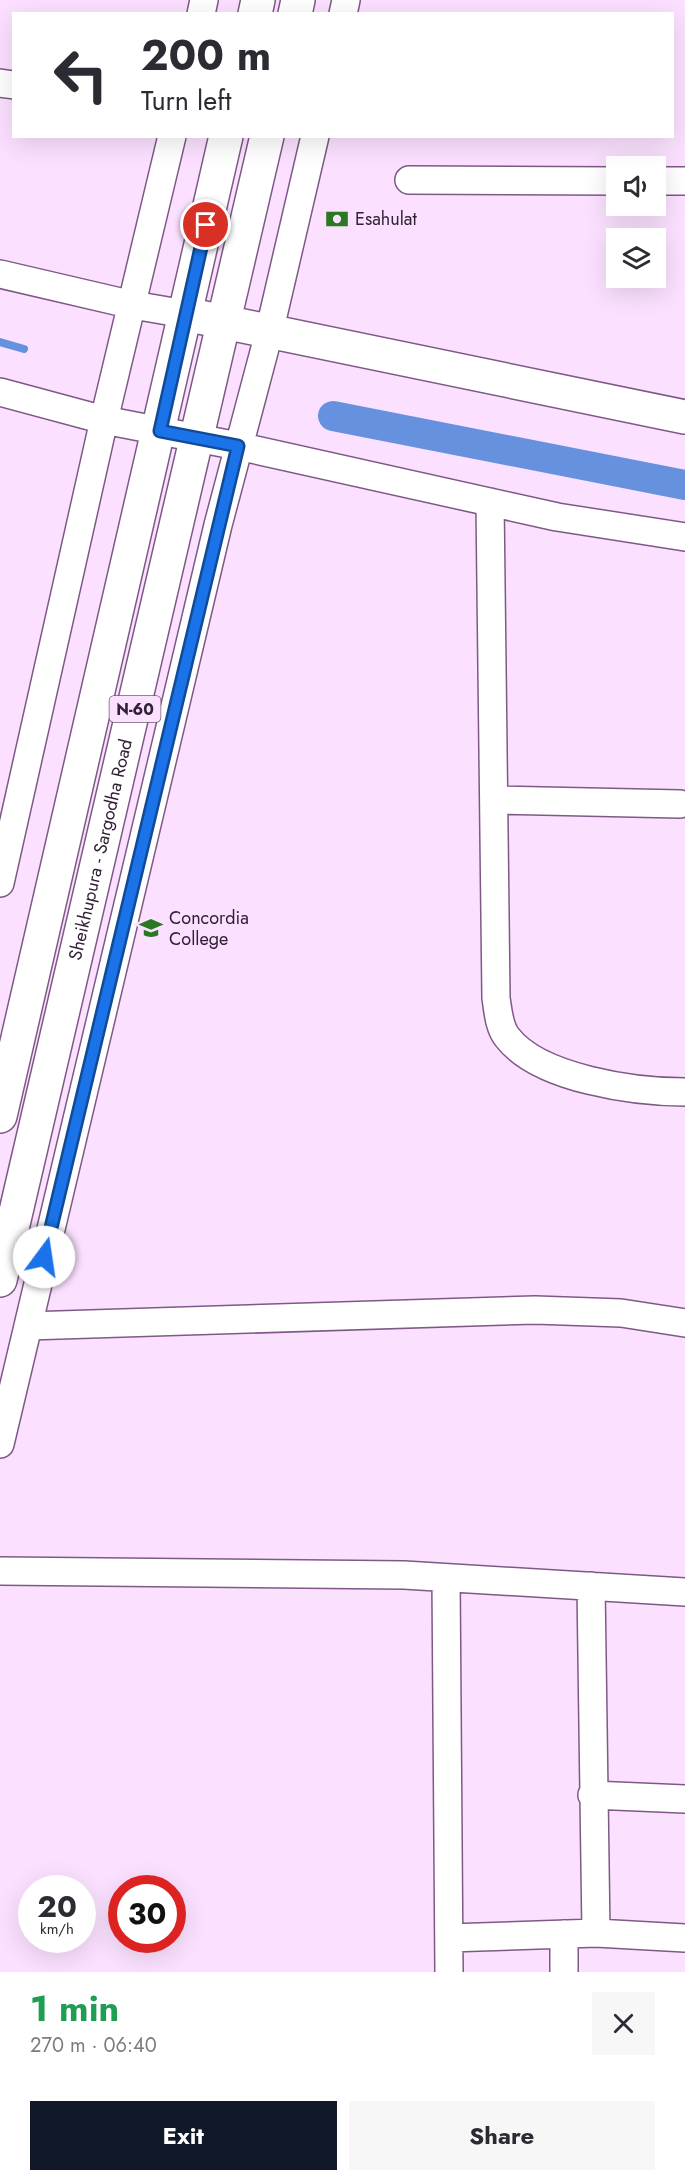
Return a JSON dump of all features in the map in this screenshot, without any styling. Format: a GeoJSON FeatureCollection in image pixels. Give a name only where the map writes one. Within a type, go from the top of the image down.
{"type":"FeatureCollection","features":[{"type":"Feature","properties":{"kind":"main road","name":"N-60"},"geometry":{"type":"LineString","coordinates":[[0,1116],[160,431],[226,138]]}},
{"type":"Feature","properties":{"kind":"main road","name":"Sheikhupura - Sargodha Road"},"geometry":{"type":"LineString","coordinates":[[0,1280],[267,138]]}},
{"type":"Feature","properties":{"kind":"main road"},"geometry":{"type":"LineString","coordinates":[[185,314],[685,417]]}},
{"type":"Feature","properties":{"kind":"street"},"geometry":{"type":"LineString","coordinates":[[0,883],[104,420],[134,305],[172,138]]}},
{"type":"Feature","properties":{"kind":"street"},"geometry":{"type":"LineString","coordinates":[[0,1444],[238,446],[269,333],[315,138]]}},
{"type":"Feature","properties":{"kind":"street"},"geometry":{"type":"LineString","coordinates":[[409,180],[606,181]]}},
{"type":"Feature","properties":{"kind":"street"},"geometry":{"type":"LineString","coordinates":[[666,181],[685,181]]}},
{"type":"Feature","properties":{"kind":"street"},"geometry":{"type":"LineString","coordinates":[[0,274],[134,305],[185,314]]}},
{"type":"Feature","properties":{"kind":"street"},"geometry":{"type":"LineString","coordinates":[[0,392],[104,420],[238,446],[557,517],[685,537]]}},
{"type":"Feature","properties":{"kind":"street"},"geometry":{"type":"LineString","coordinates":[[490,502],[496,998],[505,1035],[527,1056],[547,1066],[627,1088],[685,1092]]}},
{"type":"Feature","properties":{"kind":"street"},"geometry":{"type":"LineString","coordinates":[[494,800],[680,804]]}},
{"type":"Feature","properties":{"kind":"street"},"geometry":{"type":"LineString","coordinates":[[28,1326],[535,1310],[621,1313],[685,1323]]}},
{"type":"Feature","properties":{"kind":"street"},"geometry":{"type":"LineString","coordinates":[[0,1571],[404,1575],[685,1592]]}},
{"type":"Feature","properties":{"kind":"street"},"geometry":{"type":"LineString","coordinates":[[446,1578],[449,1972]]}},
{"type":"Feature","properties":{"kind":"street"},"geometry":{"type":"LineString","coordinates":[[591,1586],[592,1795],[596,1933]]}},
{"type":"Feature","properties":{"kind":"street"},"geometry":{"type":"LineString","coordinates":[[592,1795],[685,1799]]}},
{"type":"Feature","properties":{"kind":"street"},"geometry":{"type":"LineString","coordinates":[[449,1938],[596,1933],[685,1938]]}},
{"type":"Feature","properties":{"kind":"street"},"geometry":{"type":"LineString","coordinates":[[564,1934],[564,1972]]}},
{"type":"Feature","properties":{"kind":"waterway"},"geometry":{"type":"LineString","coordinates":[[0,342],[24,349]]}},
{"type":"Feature","properties":{"kind":"waterway"},"geometry":{"type":"LineString","coordinates":[[333,416],[685,485]]}},
{"type":"Feature","properties":{"kind":"place","name":"Esahulat"},"geometry":{"type":"Point","coordinates":[337,219]}},
{"type":"Feature","properties":{"kind":"place","name":"Concordia College"},"geometry":{"type":"Point","coordinates":[151,928]}},
{"type":"Feature","properties":{"kind":"route"},"geometry":{"type":"LineString","coordinates":[[44,1257],[238,446],[160,431],[206,225]]}}]}
